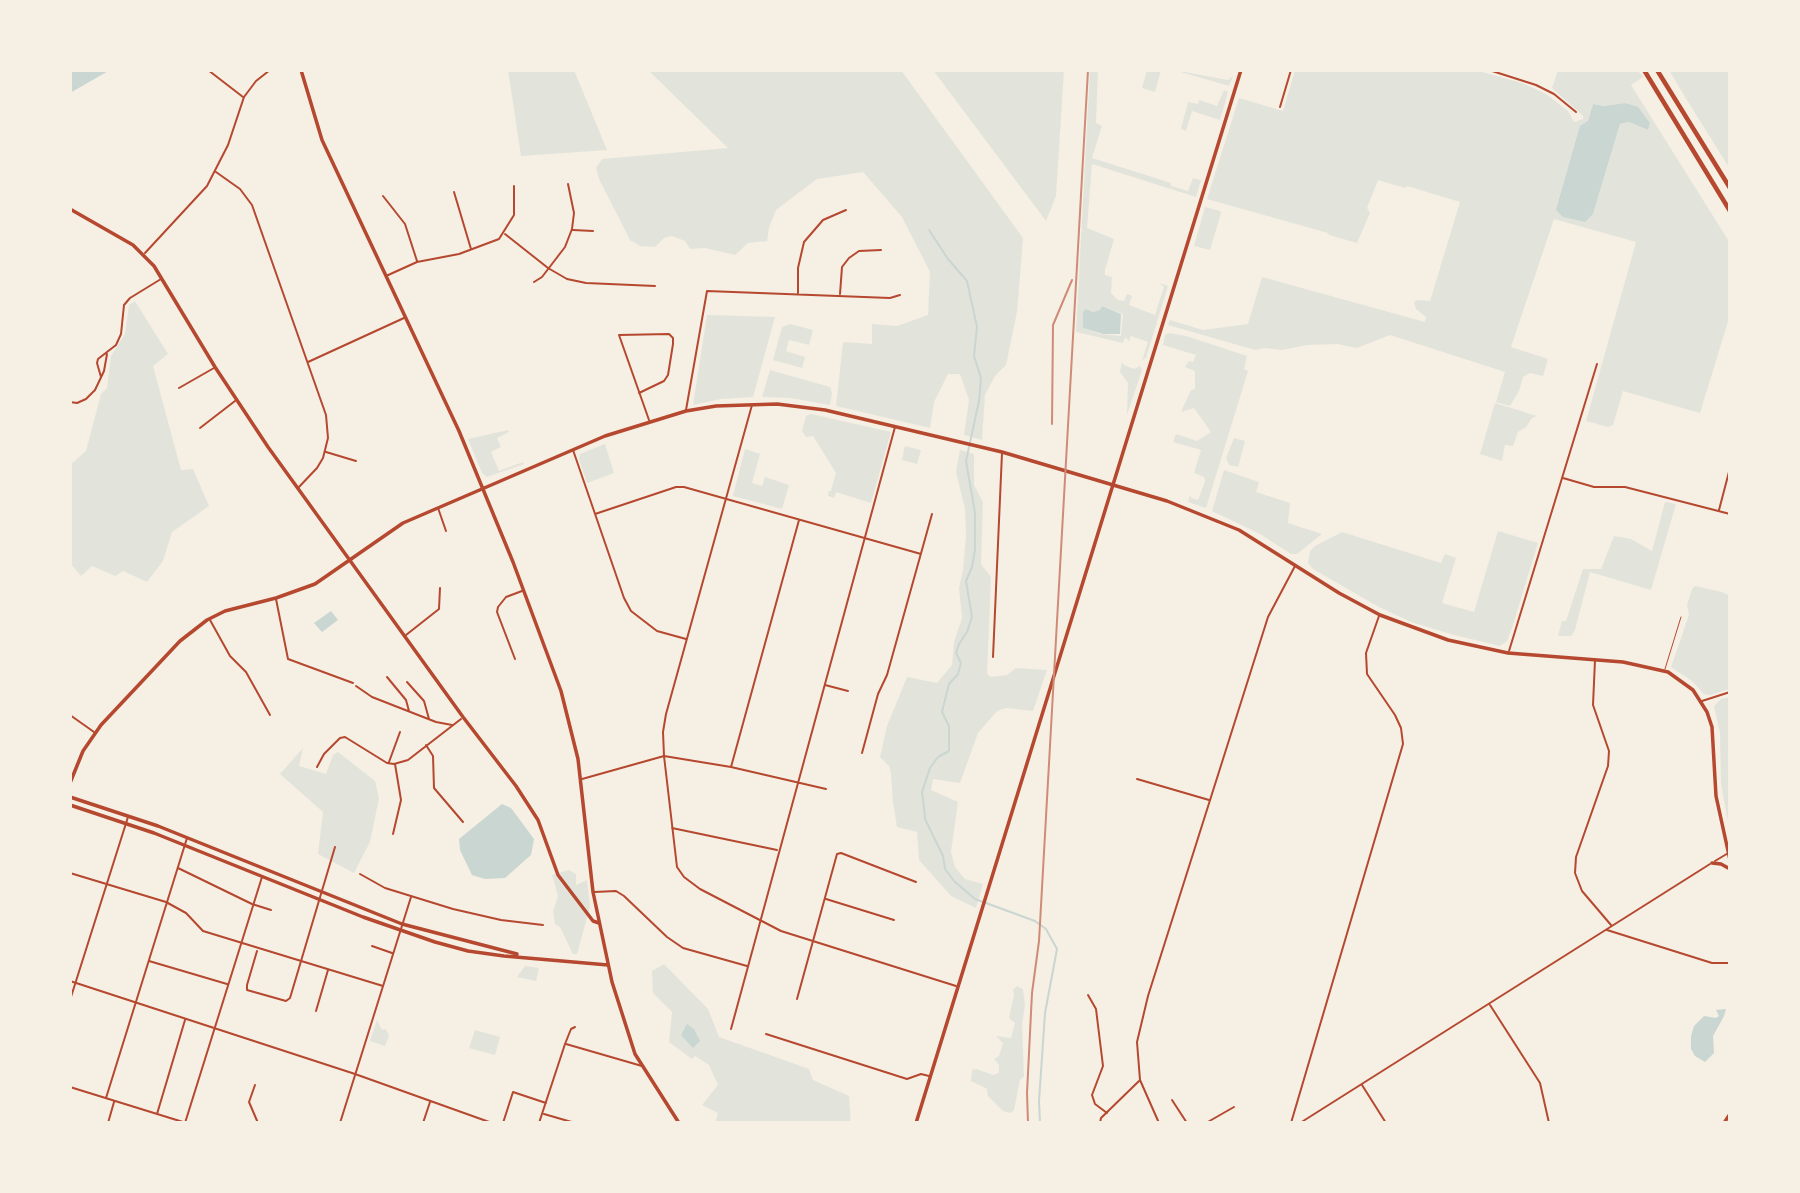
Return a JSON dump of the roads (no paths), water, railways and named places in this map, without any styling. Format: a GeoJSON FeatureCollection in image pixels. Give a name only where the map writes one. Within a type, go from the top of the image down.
{"type":"FeatureCollection","features":[{"type":"Feature","properties":{"kind":"highway"},"geometry":{"type":"LineString","coordinates":[[1644,70],[1730,211]]}},
{"type":"Feature","properties":{"kind":"highway"},"geometry":{"type":"LineString","coordinates":[[1657,70],[1730,188]]}},
{"type":"Feature","properties":{"kind":"main road"},"geometry":{"type":"LineString","coordinates":[[301,70],[322,140],[483,487],[566,706],[574,735],[593,892],[608,965],[629,1041],[677,1122]]}},
{"type":"Feature","properties":{"kind":"main road"},"geometry":{"type":"LineString","coordinates":[[916,1123],[1241,70]]}},
{"type":"Feature","properties":{"kind":"main road"},"geometry":{"type":"LineString","coordinates":[[70,209],[144,254],[236,400],[297,488],[531,808],[558,875],[593,921],[599,923]]}},
{"type":"Feature","properties":{"kind":"main road"},"geometry":{"type":"LineString","coordinates":[[70,783],[78,759],[94,732],[180,641],[209,619],[240,606],[276,598],[315,584],[403,523],[573,449],[649,421],[686,411],[752,404],[806,407],[979,446],[1207,516],[1239,530],[1380,615],[1448,640],[1508,653],[1626,662],[1665,671],[1693,690],[1712,727],[1714,783],[1730,860]]}},
{"type":"Feature","properties":{"kind":"main road"},"geometry":{"type":"LineString","coordinates":[[70,797],[128,815],[402,924],[522,956]]}},
{"type":"Feature","properties":{"kind":"main road"},"geometry":{"type":"LineString","coordinates":[[70,806],[126,822],[400,931],[468,951],[608,965]]}},
{"type":"Feature","properties":{"kind":"main road"},"geometry":{"type":"LineString","coordinates":[[1724,834],[1730,839]]}},
{"type":"Feature","properties":{"kind":"main road"},"geometry":{"type":"LineString","coordinates":[[1712,863],[1730,869]]}},
{"type":"Feature","properties":{"kind":"main road"},"geometry":{"type":"LineString","coordinates":[[1724,1123],[1730,1114]]}},
{"type":"Feature","properties":{"kind":"street"},"geometry":{"type":"LineString","coordinates":[[208,70],[244,97]]}},
{"type":"Feature","properties":{"kind":"street"},"geometry":{"type":"LineString","coordinates":[[144,254],[201,193],[216,172],[244,97],[256,81],[270,70]]}},
{"type":"Feature","properties":{"kind":"street"},"geometry":{"type":"LineString","coordinates":[[1280,107],[1291,70]]}},
{"type":"Feature","properties":{"kind":"street"},"geometry":{"type":"LineString","coordinates":[[1489,70],[1536,85],[1554,94],[1576,112]]}},
{"type":"Feature","properties":{"kind":"street"},"geometry":{"type":"LineString","coordinates":[[216,172],[240,189],[252,205],[326,415],[328,438],[325,451],[317,468],[297,488]]}},
{"type":"Feature","properties":{"kind":"street"},"geometry":{"type":"LineString","coordinates":[[534,282],[542,277],[565,247],[572,229],[574,213],[568,184]]}},
{"type":"Feature","properties":{"kind":"street"},"geometry":{"type":"LineString","coordinates":[[386,277],[417,262],[472,250],[494,242],[505,233],[515,209],[514,186]]}},
{"type":"Feature","properties":{"kind":"street"},"geometry":{"type":"LineString","coordinates":[[454,192],[472,250]]}},
{"type":"Feature","properties":{"kind":"street"},"geometry":{"type":"LineString","coordinates":[[383,196],[405,224],[417,262]]}},
{"type":"Feature","properties":{"kind":"street"},"geometry":{"type":"LineString","coordinates":[[798,294],[798,268],[804,242],[823,220],[846,210]]}},
{"type":"Feature","properties":{"kind":"street"},"geometry":{"type":"LineString","coordinates":[[572,229],[593,231]]}},
{"type":"Feature","properties":{"kind":"street"},"geometry":{"type":"LineString","coordinates":[[505,233],[548,268],[567,279],[586,283],[655,286]]}},
{"type":"Feature","properties":{"kind":"street"},"geometry":{"type":"LineString","coordinates":[[840,295],[842,267],[849,258],[859,251],[881,250]]}},
{"type":"Feature","properties":{"kind":"street"},"geometry":{"type":"LineString","coordinates":[[101,377],[98,359],[116,345],[121,334],[124,304],[162,279]]}},
{"type":"Feature","properties":{"kind":"street"},"geometry":{"type":"LineString","coordinates":[[686,411],[707,290],[890,298],[900,295]]}},
{"type":"Feature","properties":{"kind":"street"},"geometry":{"type":"LineString","coordinates":[[308,362],[405,318]]}},
{"type":"Feature","properties":{"kind":"street"},"geometry":{"type":"LineString","coordinates":[[639,393],[664,381],[668,375],[673,338],[669,334],[618,335],[649,421]]}},
{"type":"Feature","properties":{"kind":"street"},"geometry":{"type":"LineString","coordinates":[[70,402],[86,400],[95,390],[107,354]]}},
{"type":"Feature","properties":{"kind":"street"},"geometry":{"type":"LineString","coordinates":[[1508,653],[1597,364]]}},
{"type":"Feature","properties":{"kind":"street"},"geometry":{"type":"LineString","coordinates":[[179,388],[215,367]]}},
{"type":"Feature","properties":{"kind":"street"},"geometry":{"type":"LineString","coordinates":[[200,428],[236,400]]}},
{"type":"Feature","properties":{"kind":"street"},"geometry":{"type":"LineString","coordinates":[[752,404],[686,639],[663,732],[677,867],[691,883],[781,931],[958,987]]}},
{"type":"Feature","properties":{"kind":"street"},"geometry":{"type":"LineString","coordinates":[[731,1029],[895,426]]}},
{"type":"Feature","properties":{"kind":"street"},"geometry":{"type":"LineString","coordinates":[[573,449],[624,598],[631,611],[657,631],[686,639]]}},
{"type":"Feature","properties":{"kind":"street"},"geometry":{"type":"LineString","coordinates":[[325,451],[356,461]]}},
{"type":"Feature","properties":{"kind":"street"},"geometry":{"type":"LineString","coordinates":[[993,657],[1002,452]]}},
{"type":"Feature","properties":{"kind":"street"},"geometry":{"type":"LineString","coordinates":[[1718,510],[1730,468]]}},
{"type":"Feature","properties":{"kind":"street"},"geometry":{"type":"LineString","coordinates":[[1562,478],[1594,487],[1625,487],[1730,514]]}},
{"type":"Feature","properties":{"kind":"street"},"geometry":{"type":"LineString","coordinates":[[595,514],[676,487],[921,554]]}},
{"type":"Feature","properties":{"kind":"street"},"geometry":{"type":"LineString","coordinates":[[437,507],[446,531]]}},
{"type":"Feature","properties":{"kind":"street"},"geometry":{"type":"LineString","coordinates":[[862,753],[877,694],[887,675],[932,514]]}},
{"type":"Feature","properties":{"kind":"street"},"geometry":{"type":"LineString","coordinates":[[731,766],[799,519]]}},
{"type":"Feature","properties":{"kind":"street"},"geometry":{"type":"LineString","coordinates":[[1159,1123],[1140,1080],[1137,1042],[1147,999],[1268,617],[1296,565]]}},
{"type":"Feature","properties":{"kind":"street"},"geometry":{"type":"LineString","coordinates":[[405,636],[439,609],[440,588]]}},
{"type":"Feature","properties":{"kind":"street"},"geometry":{"type":"LineString","coordinates":[[514,659],[497,612],[506,597],[523,590]]}},
{"type":"Feature","properties":{"kind":"street"},"geometry":{"type":"LineString","coordinates":[[276,598],[288,658],[355,684],[372,697],[429,719],[453,725]]}},
{"type":"Feature","properties":{"kind":"street"},"geometry":{"type":"LineString","coordinates":[[1291,1123],[1403,744],[1401,728],[1395,715],[1367,674],[1366,653],[1380,615]]}},
{"type":"Feature","properties":{"kind":"street"},"geometry":{"type":"LineString","coordinates":[[209,619],[230,656],[246,673],[270,715]]}},
{"type":"Feature","properties":{"kind":"street"},"geometry":{"type":"LineString","coordinates":[[1595,659],[1592,705],[1608,751],[1608,766],[1576,857],[1575,873],[1582,891],[1611,925]]}},
{"type":"Feature","properties":{"kind":"street"},"geometry":{"type":"LineString","coordinates":[[387,677],[406,700],[410,712]]}},
{"type":"Feature","properties":{"kind":"street"},"geometry":{"type":"LineString","coordinates":[[407,682],[424,701],[429,719]]}},
{"type":"Feature","properties":{"kind":"street"},"geometry":{"type":"LineString","coordinates":[[824,684],[848,691]]}},
{"type":"Feature","properties":{"kind":"street"},"geometry":{"type":"LineString","coordinates":[[1701,702],[1730,692]]}},
{"type":"Feature","properties":{"kind":"street"},"geometry":{"type":"LineString","coordinates":[[70,715],[94,732]]}},
{"type":"Feature","properties":{"kind":"street"},"geometry":{"type":"LineString","coordinates":[[317,767],[324,754],[340,738],[345,737],[388,763],[396,764],[408,760],[464,718]]}},
{"type":"Feature","properties":{"kind":"street"},"geometry":{"type":"LineString","coordinates":[[388,763],[400,732]]}},
{"type":"Feature","properties":{"kind":"street"},"geometry":{"type":"LineString","coordinates":[[426,744],[433,756],[434,788],[463,822]]}},
{"type":"Feature","properties":{"kind":"street"},"geometry":{"type":"LineString","coordinates":[[581,779],[664,756],[731,766],[826,789]]}},
{"type":"Feature","properties":{"kind":"street"},"geometry":{"type":"LineString","coordinates":[[393,834],[401,800],[396,764]]}},
{"type":"Feature","properties":{"kind":"street"},"geometry":{"type":"LineString","coordinates":[[1136,779],[1210,800]]}},
{"type":"Feature","properties":{"kind":"street"},"geometry":{"type":"LineString","coordinates":[[70,1000],[128,815]]}},
{"type":"Feature","properties":{"kind":"street"},"geometry":{"type":"LineString","coordinates":[[671,828],[778,851]]}},
{"type":"Feature","properties":{"kind":"street"},"geometry":{"type":"LineString","coordinates":[[106,1098],[187,838]]}},
{"type":"Feature","properties":{"kind":"street"},"geometry":{"type":"LineString","coordinates":[[257,949],[247,990],[286,1001],[290,999],[335,847]]}},
{"type":"Feature","properties":{"kind":"street"},"geometry":{"type":"LineString","coordinates":[[1300,1123],[1729,852]]}},
{"type":"Feature","properties":{"kind":"street"},"geometry":{"type":"LineString","coordinates":[[797,999],[837,854],[841,853],[916,882]]}},
{"type":"Feature","properties":{"kind":"street"},"geometry":{"type":"LineString","coordinates":[[177,868],[251,904],[271,910]]}},
{"type":"Feature","properties":{"kind":"street"},"geometry":{"type":"LineString","coordinates":[[70,873],[166,902],[186,912],[203,931],[383,986]]}},
{"type":"Feature","properties":{"kind":"street"},"geometry":{"type":"LineString","coordinates":[[360,874],[385,888],[453,909],[501,920],[542,925]]}},
{"type":"Feature","properties":{"kind":"street"},"geometry":{"type":"LineString","coordinates":[[70,1087],[184,1123],[262,876]]}},
{"type":"Feature","properties":{"kind":"street"},"geometry":{"type":"LineString","coordinates":[[593,892],[616,891],[683,948],[747,965]]}},
{"type":"Feature","properties":{"kind":"street"},"geometry":{"type":"LineString","coordinates":[[340,1123],[411,897]]}},
{"type":"Feature","properties":{"kind":"street"},"geometry":{"type":"LineString","coordinates":[[825,899],[894,920]]}},
{"type":"Feature","properties":{"kind":"street"},"geometry":{"type":"LineString","coordinates":[[1605,930],[1712,963],[1730,964]]}},
{"type":"Feature","properties":{"kind":"street"},"geometry":{"type":"LineString","coordinates":[[372,946],[393,953]]}},
{"type":"Feature","properties":{"kind":"street"},"geometry":{"type":"LineString","coordinates":[[148,961],[228,984]]}},
{"type":"Feature","properties":{"kind":"street"},"geometry":{"type":"LineString","coordinates":[[316,1011],[328,969]]}},
{"type":"Feature","properties":{"kind":"street"},"geometry":{"type":"LineString","coordinates":[[70,981],[355,1074],[492,1123]]}},
{"type":"Feature","properties":{"kind":"street"},"geometry":{"type":"LineString","coordinates":[[1088,995],[1096,1009],[1103,1066],[1092,1095],[1095,1104],[1107,1113]]}},
{"type":"Feature","properties":{"kind":"street"},"geometry":{"type":"LineString","coordinates":[[1490,1004],[1540,1083],[1549,1123]]}},
{"type":"Feature","properties":{"kind":"street"},"geometry":{"type":"LineString","coordinates":[[157,1114],[185,1019]]}},
{"type":"Feature","properties":{"kind":"street"},"geometry":{"type":"LineString","coordinates":[[540,1123],[565,1044],[571,1029],[575,1027]]}},
{"type":"Feature","properties":{"kind":"street"},"geometry":{"type":"LineString","coordinates":[[766,1034],[907,1079],[920,1074],[930,1077]]}},
{"type":"Feature","properties":{"kind":"street"},"geometry":{"type":"LineString","coordinates":[[565,1044],[642,1066]]}},
{"type":"Feature","properties":{"kind":"street"},"geometry":{"type":"LineString","coordinates":[[1100,1123],[1140,1080]]}},
{"type":"Feature","properties":{"kind":"street"},"geometry":{"type":"LineString","coordinates":[[1362,1084],[1386,1123]]}},
{"type":"Feature","properties":{"kind":"street"},"geometry":{"type":"LineString","coordinates":[[255,1085],[249,1102],[258,1123]]}},
{"type":"Feature","properties":{"kind":"street"},"geometry":{"type":"LineString","coordinates":[[503,1123],[513,1092],[546,1103]]}},
{"type":"Feature","properties":{"kind":"street"},"geometry":{"type":"LineString","coordinates":[[1172,1100],[1187,1123]]}},
{"type":"Feature","properties":{"kind":"street"},"geometry":{"type":"LineString","coordinates":[[108,1123],[115,1101]]}},
{"type":"Feature","properties":{"kind":"street"},"geometry":{"type":"LineString","coordinates":[[424,1123],[430,1101]]}},
{"type":"Feature","properties":{"kind":"street"},"geometry":{"type":"LineString","coordinates":[[1206,1123],[1234,1107]]}},
{"type":"Feature","properties":{"kind":"street"},"geometry":{"type":"LineString","coordinates":[[542,1114],[575,1123]]}},
{"type":"Feature","properties":{"kind":"lane"},"geometry":{"type":"LineString","coordinates":[[1665,671],[1681,617]]}},
{"type":"Feature","properties":{"kind":"waterway"},"geometry":{"type":"LineString","coordinates":[[929,230],[967,281],[977,327],[974,356],[981,378],[979,401],[966,461],[975,513],[975,550],[966,581],[972,617],[956,653],[961,663],[958,674],[949,684],[942,712],[949,726],[949,751],[938,757],[930,768],[922,792],[925,819],[943,856],[945,869],[954,881],[975,899],[1035,921],[1046,929],[1057,949],[1045,1013],[1040,1123]]}},
{"type":"Feature","properties":{"kind":"railway"},"geometry":{"type":"LineString","coordinates":[[1028,1123],[1032,993],[1039,941],[1088,70]]}},
{"type":"Feature","properties":{"kind":"railway"},"geometry":{"type":"LineString","coordinates":[[1052,424],[1053,325],[1072,280]]}}]}
